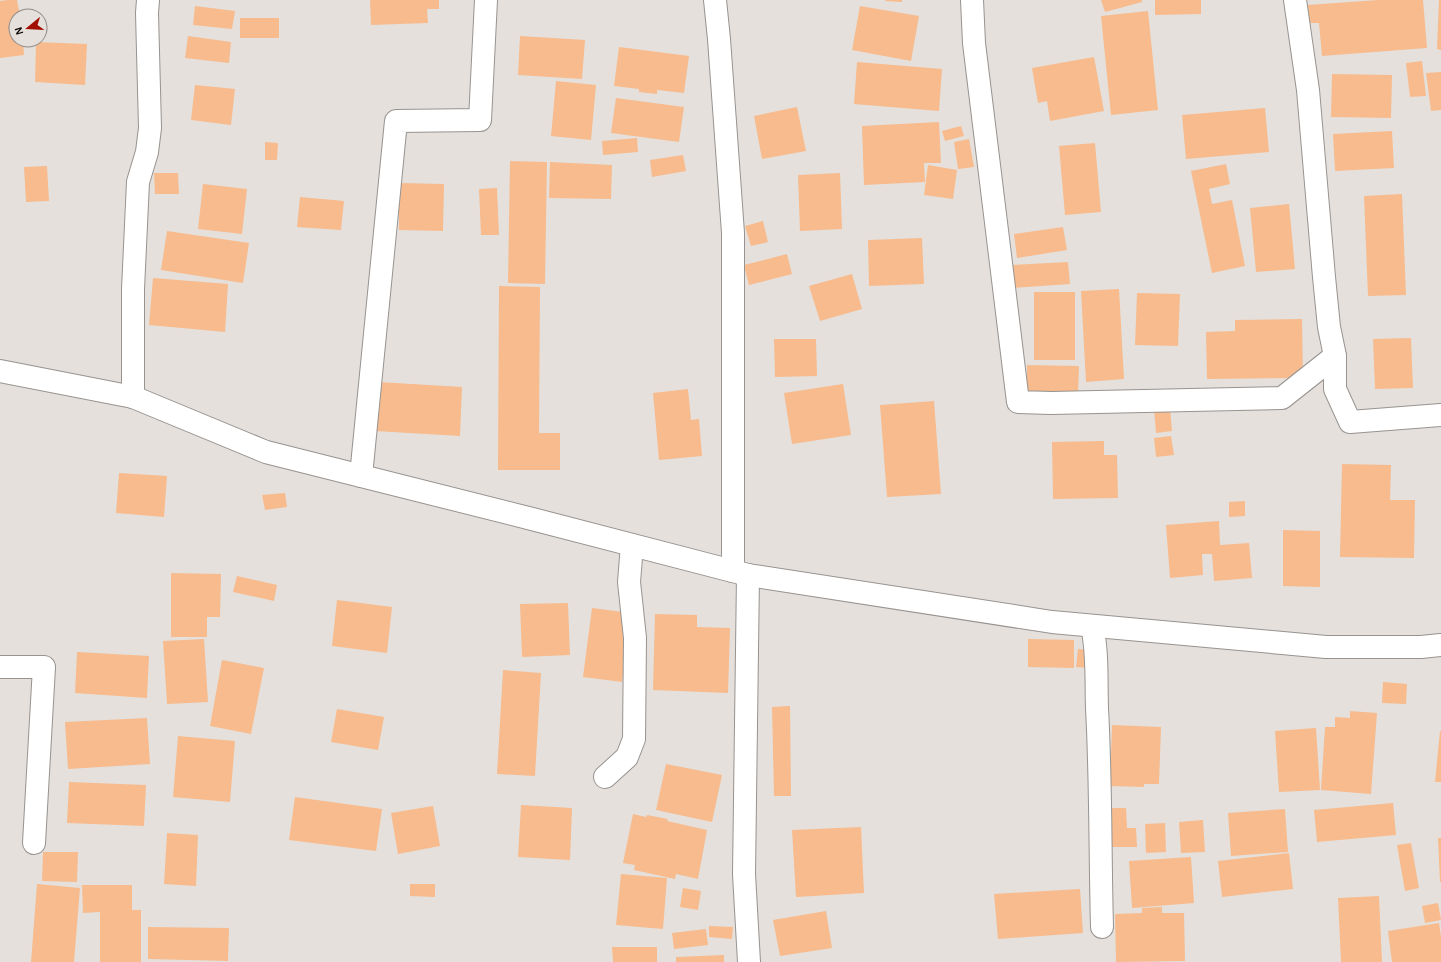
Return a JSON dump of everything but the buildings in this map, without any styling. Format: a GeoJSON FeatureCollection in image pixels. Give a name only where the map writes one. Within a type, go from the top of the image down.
{"type":"FeatureCollection","features":[{"type":"Feature","properties":{"kind":"street"},"geometry":{"type":"LineString","coordinates":[[133,397],[133,289],[138,182],[146,152],[150,128],[147,13],[148,0]]}},
{"type":"Feature","properties":{"kind":"street"},"geometry":{"type":"LineString","coordinates":[[361,476],[396,121],[480,120],[486,0]]}},
{"type":"Feature","properties":{"kind":"street"},"geometry":{"type":"LineString","coordinates":[[715,0],[733,233],[744,874],[749,962]]}},
{"type":"Feature","properties":{"kind":"street"},"geometry":{"type":"LineString","coordinates":[[972,0],[974,43],[1018,402],[1052,403],[1282,398],[1335,356]]}},
{"type":"Feature","properties":{"kind":"street"},"geometry":{"type":"LineString","coordinates":[[1295,0],[1308,90],[1329,327],[1335,356],[1335,389],[1350,422],[1441,415]]}},
{"type":"Feature","properties":{"kind":"street"},"geometry":{"type":"LineString","coordinates":[[0,370],[133,397],[266,452],[740,573],[1052,622],[1326,647],[1420,647],[1441,645]]}},
{"type":"Feature","properties":{"kind":"street"},"geometry":{"type":"LineString","coordinates":[[605,777],[627,757],[634,739],[634,638],[629,582],[632,545]]}},
{"type":"Feature","properties":{"kind":"street"},"geometry":{"type":"LineString","coordinates":[[1092,626],[1096,644],[1100,757],[1102,927]]}},
{"type":"Feature","properties":{"kind":"street"},"geometry":{"type":"LineString","coordinates":[[0,667],[44,667],[34,843]]}}]}
